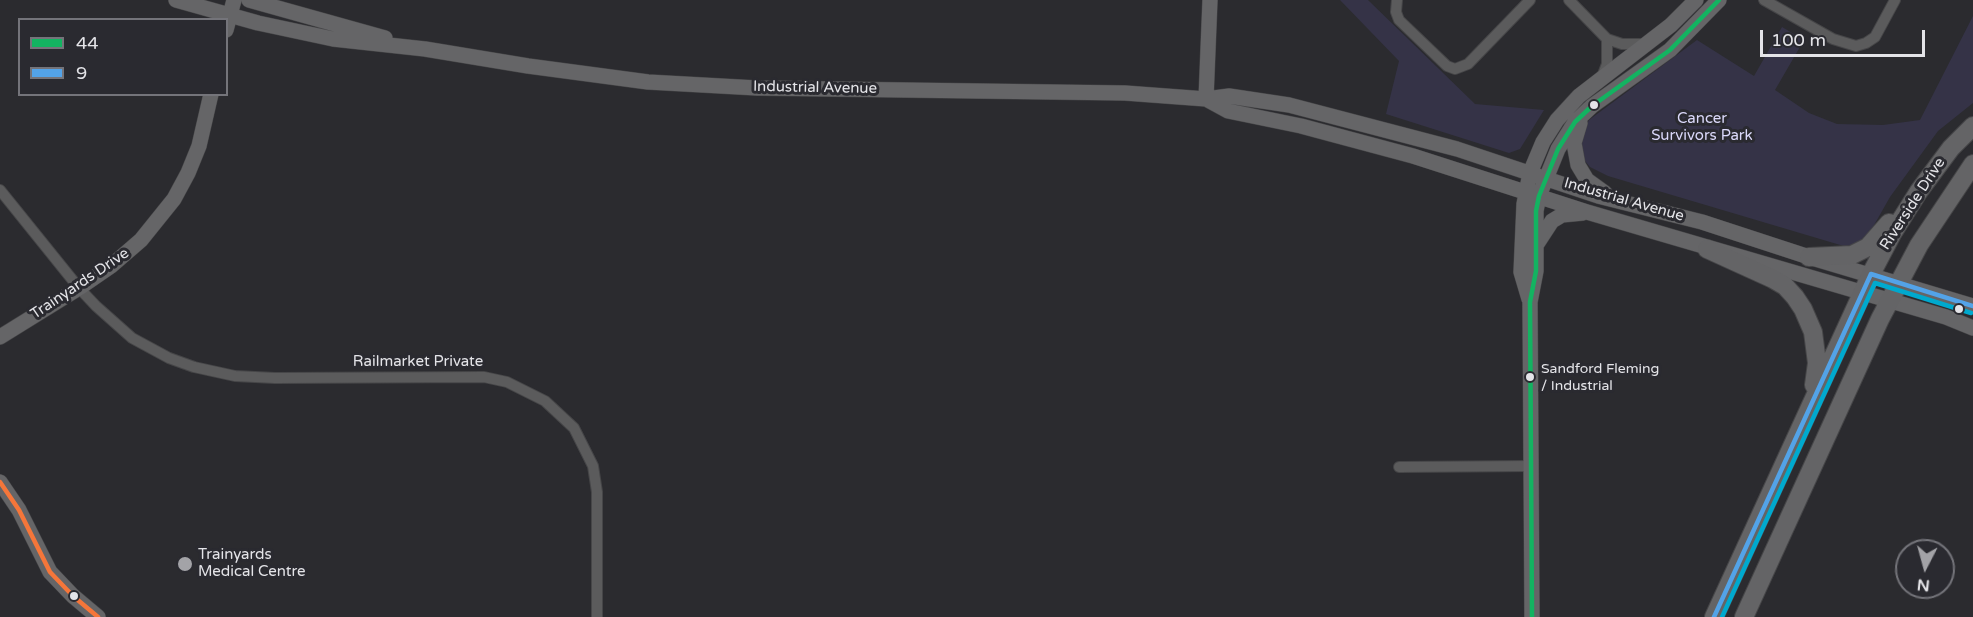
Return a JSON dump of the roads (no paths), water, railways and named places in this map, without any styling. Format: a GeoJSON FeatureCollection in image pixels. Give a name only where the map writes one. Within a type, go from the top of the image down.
{"type":"FeatureCollection","features":[{"type":"Feature","properties":{"kind":"main road","name":"Industrial Avenue"},"geometry":{"type":"LineString","coordinates":[[176,0],[295,32],[333,39],[425,49],[648,82],[757,87],[1096,92],[1206,99],[1229,96],[1289,105],[1447,147],[1598,195],[1702,222],[1973,306]]}},
{"type":"Feature","properties":{"kind":"main road","name":"Industrial Avenue"},"geometry":{"type":"LineString","coordinates":[[249,0],[425,49]]}},
{"type":"Feature","properties":{"kind":"main road"},"geometry":{"type":"LineString","coordinates":[[1206,99],[1210,0]]}},
{"type":"Feature","properties":{"kind":"main road"},"geometry":{"type":"LineString","coordinates":[[1530,302],[1521,272],[1532,194],[1538,175],[1543,142],[1557,120],[1579,96],[1671,25],[1696,0]]}},
{"type":"Feature","properties":{"kind":"main road"},"geometry":{"type":"LineString","coordinates":[[1538,175],[1583,114],[1670,50],[1719,0]]}},
{"type":"Feature","properties":{"kind":"main road","name":"Trainyards Drive"},"geometry":{"type":"LineString","coordinates":[[0,337],[80,288],[111,266],[141,240],[174,199],[193,161],[211,96]]}},
{"type":"Feature","properties":{"kind":"main road","name":"Industrial Avenue"},"geometry":{"type":"LineString","coordinates":[[1206,99],[1228,111],[1301,126],[1388,149],[1707,249],[1946,317],[1973,328]]}},
{"type":"Feature","properties":{"kind":"main road"},"geometry":{"type":"LineString","coordinates":[[1583,114],[1574,143],[1576,158],[1582,172],[1593,186],[1633,205]]}},
{"type":"Feature","properties":{"kind":"main road","name":"Riverside Drive"},"geometry":{"type":"LineString","coordinates":[[1714,617],[1871,274],[1892,234],[1919,191],[1951,148],[1973,126]]}},
{"type":"Feature","properties":{"kind":"main road","name":"Riverside Drive"},"geometry":{"type":"LineString","coordinates":[[1744,617],[1889,301],[1918,245],[1973,164]]}},
{"type":"Feature","properties":{"kind":"main road"},"geometry":{"type":"LineString","coordinates":[[1809,257],[1852,255],[1868,247],[1919,191]]}},
{"type":"Feature","properties":{"kind":"main road"},"geometry":{"type":"LineString","coordinates":[[1532,194],[1536,211],[1536,272],[1530,302],[1532,617]]}},
{"type":"Feature","properties":{"kind":"main road"},"geometry":{"type":"LineString","coordinates":[[1536,247],[1552,221],[1570,213],[1587,212]]}},
{"type":"Feature","properties":{"kind":"main road"},"geometry":{"type":"LineString","coordinates":[[1707,249],[1785,286],[1803,309],[1813,332],[1816,349],[1815,378],[1808,411]]}},
{"type":"Feature","properties":{"kind":"main road"},"geometry":{"type":"LineString","coordinates":[[0,482],[16,504],[51,572],[73,596],[98,617]]}},
{"type":"Feature","properties":{"kind":"main road"},"geometry":{"type":"LineString","coordinates":[[0,498],[31,534]]}},
{"type":"Feature","properties":{"kind":"street"},"geometry":{"type":"LineString","coordinates":[[1397,0],[1396,12],[1399,20],[1448,66],[1455,69],[1468,64],[1530,0]]}},
{"type":"Feature","properties":{"kind":"street"},"geometry":{"type":"LineString","coordinates":[[1569,0],[1607,39],[1622,44],[1646,44]]}},
{"type":"Feature","properties":{"kind":"street"},"geometry":{"type":"LineString","coordinates":[[1764,0],[1833,39],[1856,46],[1875,37],[1895,0]]}},
{"type":"Feature","properties":{"kind":"street"},"geometry":{"type":"LineString","coordinates":[[1602,77],[1607,64],[1607,39]]}},
{"type":"Feature","properties":{"kind":"street","name":"Railmarket Private"},"geometry":{"type":"LineString","coordinates":[[0,190],[80,288],[108,318],[143,345],[169,358],[235,376],[275,378],[473,376],[507,382],[534,394],[557,411],[574,428],[593,466],[597,492],[597,617]]}},
{"type":"Feature","properties":{"kind":"street"},"geometry":{"type":"LineString","coordinates":[[1399,467],[1531,466]]}},
{"type":"Feature","properties":{"kind":"place","name":"Sandford Fleming / Industrial"},"geometry":{"type":"Point","coordinates":[1530,377]}},
{"type":"Feature","properties":{"kind":"place","name":"Trainyards Medical Centre"},"geometry":{"type":"Point","coordinates":[185,564]}},
{"type":"Feature","properties":{"kind":"park label","name":"Cancer Survivors Park"},"geometry":{"type":"Point","coordinates":[1702,128]}}]}
